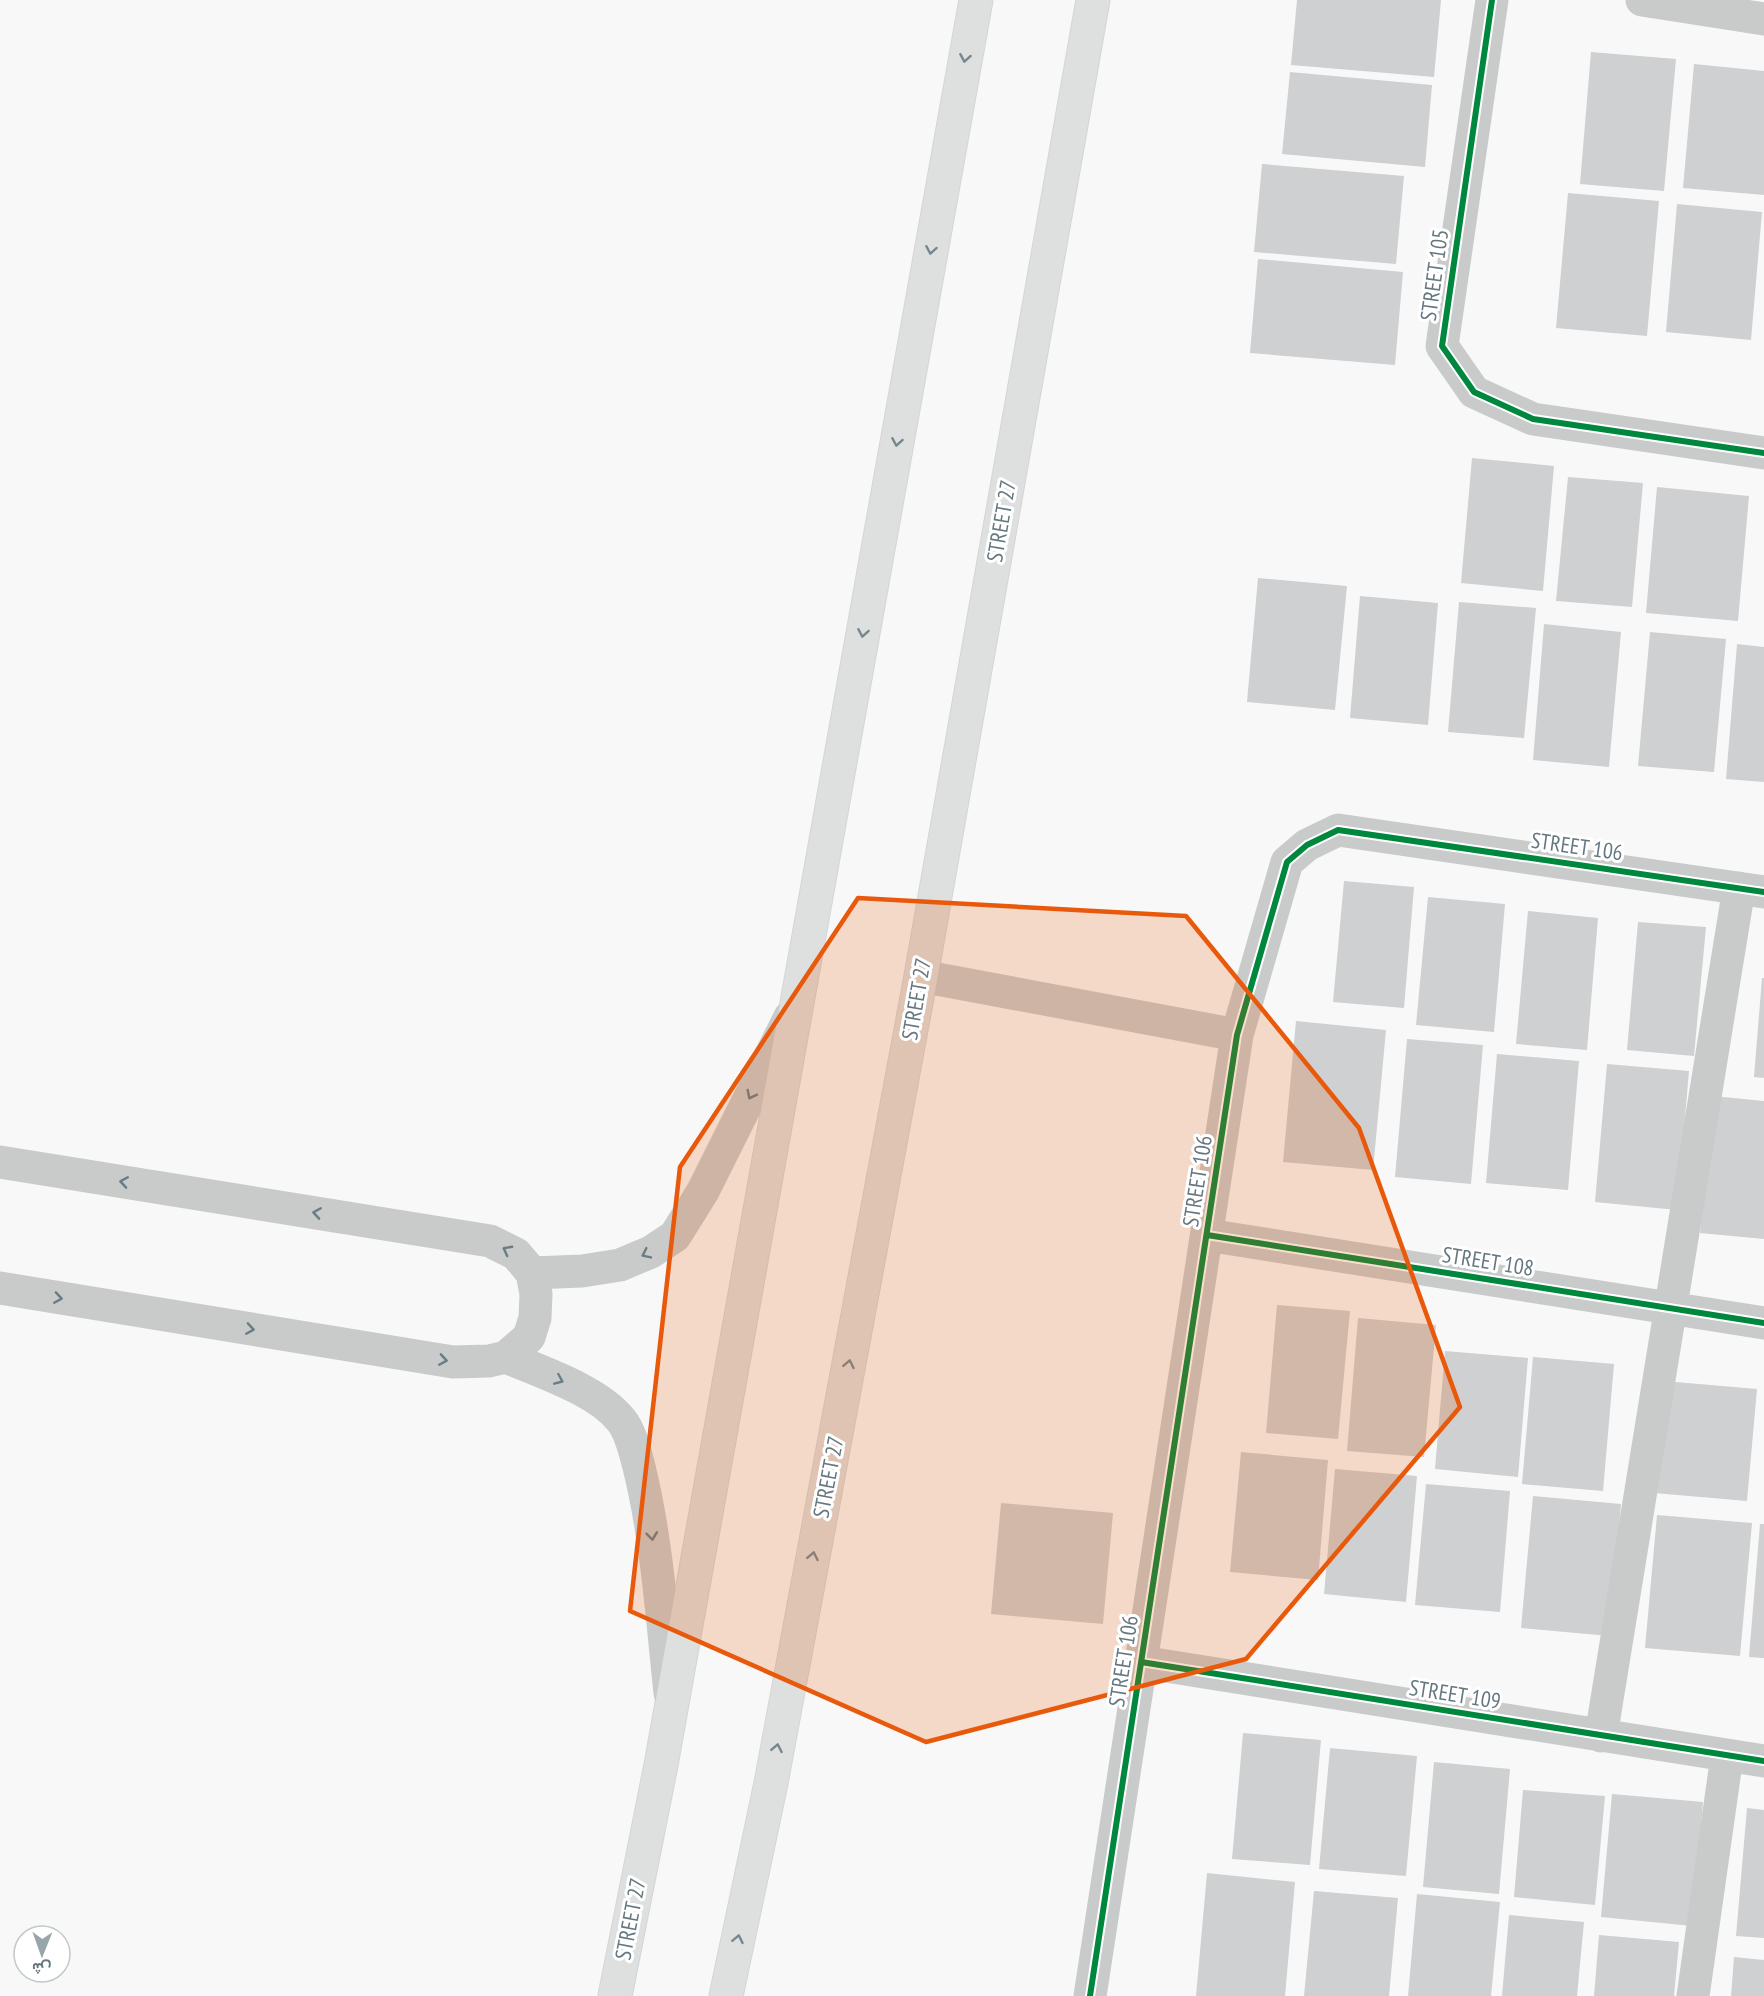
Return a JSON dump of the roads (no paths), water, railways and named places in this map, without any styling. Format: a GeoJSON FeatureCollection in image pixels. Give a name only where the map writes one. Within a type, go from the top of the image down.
{"type":"FeatureCollection","features":[{"type":"Feature","properties":{"kind":"main road","name":"STREET 27"},"geometry":{"type":"LineString","coordinates":[[615,1996],[672,1704],[976,0]]}},
{"type":"Feature","properties":{"kind":"main road","name":"STREET 27"},"geometry":{"type":"LineString","coordinates":[[726,1996],[773,1772],[921,976],[1093,0]]}},
{"type":"Feature","properties":{"kind":"street","name":"STREET 105"},"geometry":{"type":"LineString","coordinates":[[1492,0],[1442,346],[1474,392],[1533,419],[1764,453]]}},
{"type":"Feature","properties":{"kind":"street"},"geometry":{"type":"LineString","coordinates":[[1642,0],[1764,19]]}},
{"type":"Feature","properties":{"kind":"street","name":"STREET 106"},"geometry":{"type":"LineString","coordinates":[[1090,1996],[1237,1035],[1287,862],[1307,845],[1338,830],[1751,890]]}},
{"type":"Feature","properties":{"kind":"street"},"geometry":{"type":"LineString","coordinates":[[1601,1736],[1671,1308],[1751,890]]}},
{"type":"Feature","properties":{"kind":"street"},"geometry":{"type":"LineString","coordinates":[[921,976],[1237,1035]]}},
{"type":"Feature","properties":{"kind":"street"},"geometry":{"type":"LineString","coordinates":[[532,1273],[582,1271],[620,1265],[651,1252],[675,1236],[703,1191],[796,1005]]}},
{"type":"Feature","properties":{"kind":"street"},"geometry":{"type":"LineString","coordinates":[[0,1162],[490,1241],[516,1254],[532,1273],[536,1294],[535,1318],[529,1337],[506,1357],[489,1361],[453,1362],[0,1288]]}},
{"type":"Feature","properties":{"kind":"street","name":"STREET 108"},"geometry":{"type":"LineString","coordinates":[[1207,1235],[1764,1323]]}},
{"type":"Feature","properties":{"kind":"street"},"geometry":{"type":"LineString","coordinates":[[506,1357],[575,1386],[604,1405],[622,1421],[633,1446],[648,1503],[672,1704]]}},
{"type":"Feature","properties":{"kind":"street","name":"STREET 109"},"geometry":{"type":"LineString","coordinates":[[1141,1662],[1764,1761]]}},
{"type":"Feature","properties":{"kind":"street"},"geometry":{"type":"LineString","coordinates":[[1693,1996],[1727,1756]]}}]}
